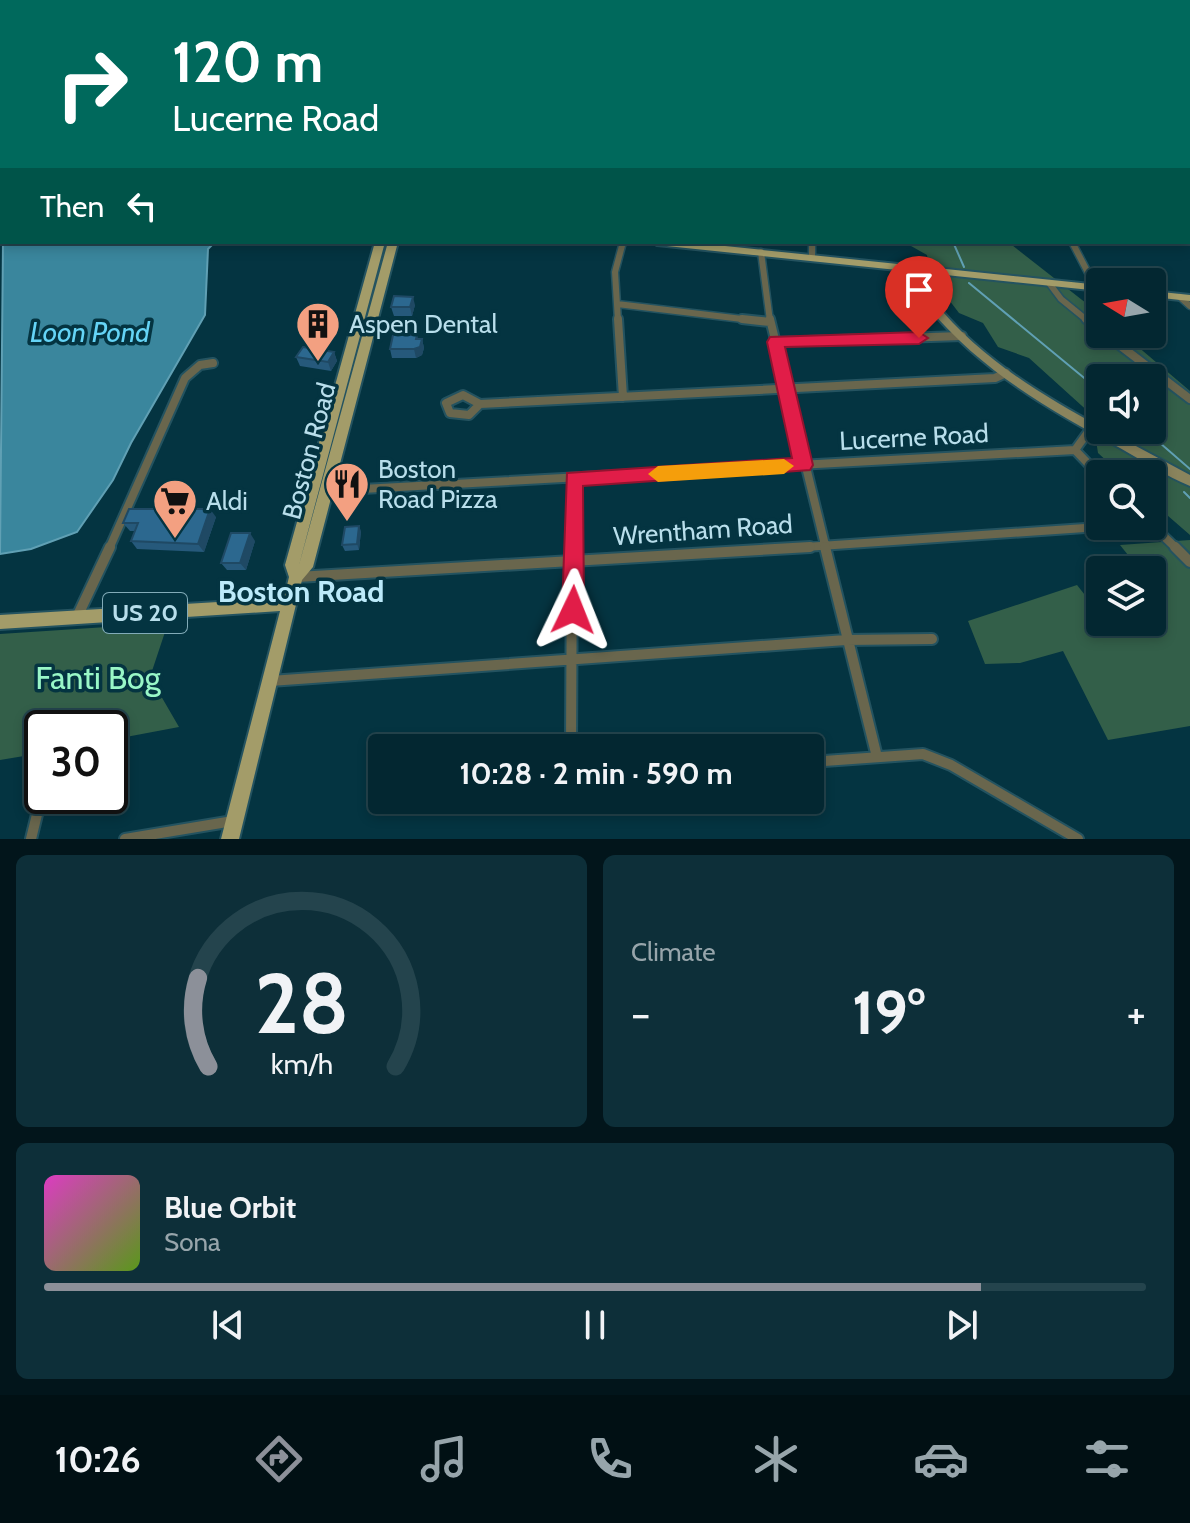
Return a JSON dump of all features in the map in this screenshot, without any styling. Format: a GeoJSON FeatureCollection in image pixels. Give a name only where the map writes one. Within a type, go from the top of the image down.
{"type":"FeatureCollection","features":[{"type":"Feature","properties":{"kind":"main road"},"geometry":{"type":"LineString","coordinates":[[685,244],[1086,287]]}},
{"type":"Feature","properties":{"kind":"main road","name":"Boston Road"},"geometry":{"type":"LineString","coordinates":[[230,839],[296,577],[306,567],[390,245]]}},
{"type":"Feature","properties":{"kind":"main road","name":"Boston Road"},"geometry":{"type":"LineString","coordinates":[[296,577],[291,569],[390,245]]}},
{"type":"Feature","properties":{"kind":"main road","name":"US 20"},"geometry":{"type":"LineString","coordinates":[[0,622],[289,604]]}},
{"type":"Feature","properties":{"kind":"street"},"geometry":{"type":"LineString","coordinates":[[622,244],[615,272],[623,397]]}},
{"type":"Feature","properties":{"kind":"street"},"geometry":{"type":"LineString","coordinates":[[812,244],[812,258]]}},
{"type":"Feature","properties":{"kind":"street"},"geometry":{"type":"LineString","coordinates":[[1073,244],[1087,268]]}},
{"type":"Feature","properties":{"kind":"street"},"geometry":{"type":"LineString","coordinates":[[761,252],[770,322],[877,757]]}},
{"type":"Feature","properties":{"kind":"street"},"geometry":{"type":"LineString","coordinates":[[906,268],[935,309],[962,336],[1006,373],[1086,425]]}},
{"type":"Feature","properties":{"kind":"street"},"geometry":{"type":"LineString","coordinates":[[1049,283],[1061,299],[1086,319]]}},
{"type":"Feature","properties":{"kind":"street"},"geometry":{"type":"LineString","coordinates":[[1185,297],[1190,306]]}},
{"type":"Feature","properties":{"kind":"street"},"geometry":{"type":"LineString","coordinates":[[617,304],[770,322]]}},
{"type":"Feature","properties":{"kind":"street"},"geometry":{"type":"LineString","coordinates":[[775,342],[962,336]]}},
{"type":"Feature","properties":{"kind":"street"},"geometry":{"type":"LineString","coordinates":[[1123,348],[1190,399]]}},
{"type":"Feature","properties":{"kind":"street"},"geometry":{"type":"LineString","coordinates":[[77,617],[150,464],[185,378],[200,365],[213,363]]}},
{"type":"Feature","properties":{"kind":"street"},"geometry":{"type":"LineString","coordinates":[[480,404],[995,378],[1006,373]]}},
{"type":"Feature","properties":{"kind":"street"},"geometry":{"type":"LineString","coordinates":[[1086,435],[1075,450],[1086,461]]}},
{"type":"Feature","properties":{"kind":"street"},"geometry":{"type":"LineString","coordinates":[[1121,444],[1190,481]]}},
{"type":"Feature","properties":{"kind":"street","name":"Lucerne Road"},"geometry":{"type":"LineString","coordinates":[[325,491],[1075,450]]}},
{"type":"Feature","properties":{"kind":"street"},"geometry":{"type":"LineString","coordinates":[[571,734],[575,561],[573,479]]}},
{"type":"Feature","properties":{"kind":"street","name":"Wrentham Road"},"geometry":{"type":"LineString","coordinates":[[296,577],[1086,528]]}},
{"type":"Feature","properties":{"kind":"street"},"geometry":{"type":"LineString","coordinates":[[1166,539],[1190,562]]}},
{"type":"Feature","properties":{"kind":"street"},"geometry":{"type":"LineString","coordinates":[[270,681],[846,640],[932,639]]}},
{"type":"Feature","properties":{"kind":"street"},"geometry":{"type":"LineString","coordinates":[[824,761],[923,754],[951,765],[1078,839]]}},
{"type":"Feature","properties":{"kind":"street"},"geometry":{"type":"LineString","coordinates":[[31,839],[37,814]]}},
{"type":"Feature","properties":{"kind":"street"},"geometry":{"type":"LineString","coordinates":[[125,839],[233,821]]}},
{"type":"Feature","properties":{"kind":"green space"},"geometry":{"type":"Polygon","coordinates":[[[908,244],[1011,244],[1086,303],[1086,348],[1139,348],[1158,364],[1086,364],[1086,410],[1029,358],[998,347],[983,323],[959,313],[930,275],[927,255],[908,244]]]}},
{"type":"Feature","properties":{"kind":"green space"},"geometry":{"type":"Polygon","coordinates":[[[1166,371],[1190,391],[1190,535],[1166,514],[1166,460],[1106,460],[1098,453],[1097,444],[1166,444],[1166,371]]]}},
{"type":"Feature","properties":{"kind":"green space"},"geometry":{"type":"Polygon","coordinates":[[[1190,540],[1190,726],[1108,740],[1063,651],[1020,663],[985,664],[968,621],[1077,585],[1086,596],[1086,636],[1166,636],[1166,556],[1129,556],[1120,545],[1190,540]]]}},
{"type":"Feature","properties":{"kind":"green space","name":"Fanti Bog"},"geometry":{"type":"Polygon","coordinates":[[[168,623],[150,677],[179,727],[128,737],[128,710],[24,710],[24,756],[0,760],[0,634],[168,623]]]}},
{"type":"Feature","properties":{"kind":"water","name":"Loon Pond"},"geometry":{"type":"Polygon","coordinates":[[[3,244],[213,244],[208,249],[205,315],[113,480],[77,532],[31,549],[0,554],[3,244]]]}},
{"type":"Feature","properties":{"kind":"building"},"geometry":{"type":"Polygon","coordinates":[[[394,296],[413,297],[410,307],[391,307],[394,296]]]}},
{"type":"Feature","properties":{"kind":"building"},"geometry":{"type":"Polygon","coordinates":[[[393,335],[417,335],[416,339],[422,339],[420,347],[390,349],[393,335]]]}},
{"type":"Feature","properties":{"kind":"building"},"geometry":{"type":"Polygon","coordinates":[[[303,347],[334,352],[328,362],[296,357],[303,347]]]}},
{"type":"Feature","properties":{"kind":"building","name":"Aldi"},"geometry":{"type":"Polygon","coordinates":[[[129,509],[210,509],[198,544],[131,541],[138,523],[123,523],[129,509]]]}},
{"type":"Feature","properties":{"kind":"building"},"geometry":{"type":"Polygon","coordinates":[[[359,526],[357,544],[342,545],[345,527],[359,526]]]}},
{"type":"Feature","properties":{"kind":"building"},"geometry":{"type":"Polygon","coordinates":[[[231,533],[250,533],[240,563],[221,563],[231,533]]]}},
{"type":"Feature","properties":{"kind":"waterway"},"geometry":{"type":"LineString","coordinates":[[954,244],[964,267]]}},
{"type":"Feature","properties":{"kind":"waterway"},"geometry":{"type":"LineString","coordinates":[[969,283],[1086,379]]}},
{"type":"Feature","properties":{"kind":"waterway"},"geometry":{"type":"LineString","coordinates":[[1161,444],[1190,469]]}},
{"type":"Feature","properties":{"kind":"waterway"},"geometry":{"type":"LineString","coordinates":[[1184,492],[1190,498]]}},
{"type":"Feature","properties":{"kind":"slow traffic"},"geometry":{"type":"LineString","coordinates":[[658,474],[784,466]]}},
{"type":"Feature","properties":{"kind":"place","name":"Aspen Dental"},"geometry":{"type":"Point","coordinates":[318,363]}},
{"type":"Feature","properties":{"kind":"place","name":"Boston Road Pizza"},"geometry":{"type":"Point","coordinates":[347,523]}},
{"type":"Feature","properties":{"kind":"place","name":"Aldi"},"geometry":{"type":"Point","coordinates":[175,540]}},
{"type":"Feature","properties":{"kind":"district","name":"Boston Road"},"geometry":{"type":"Point","coordinates":[301,592]}},
{"type":"Feature","properties":{"kind":"route"},"geometry":{"type":"LineString","coordinates":[[573,610],[573,479],[803,465],[775,342],[919,338]]}}]}
